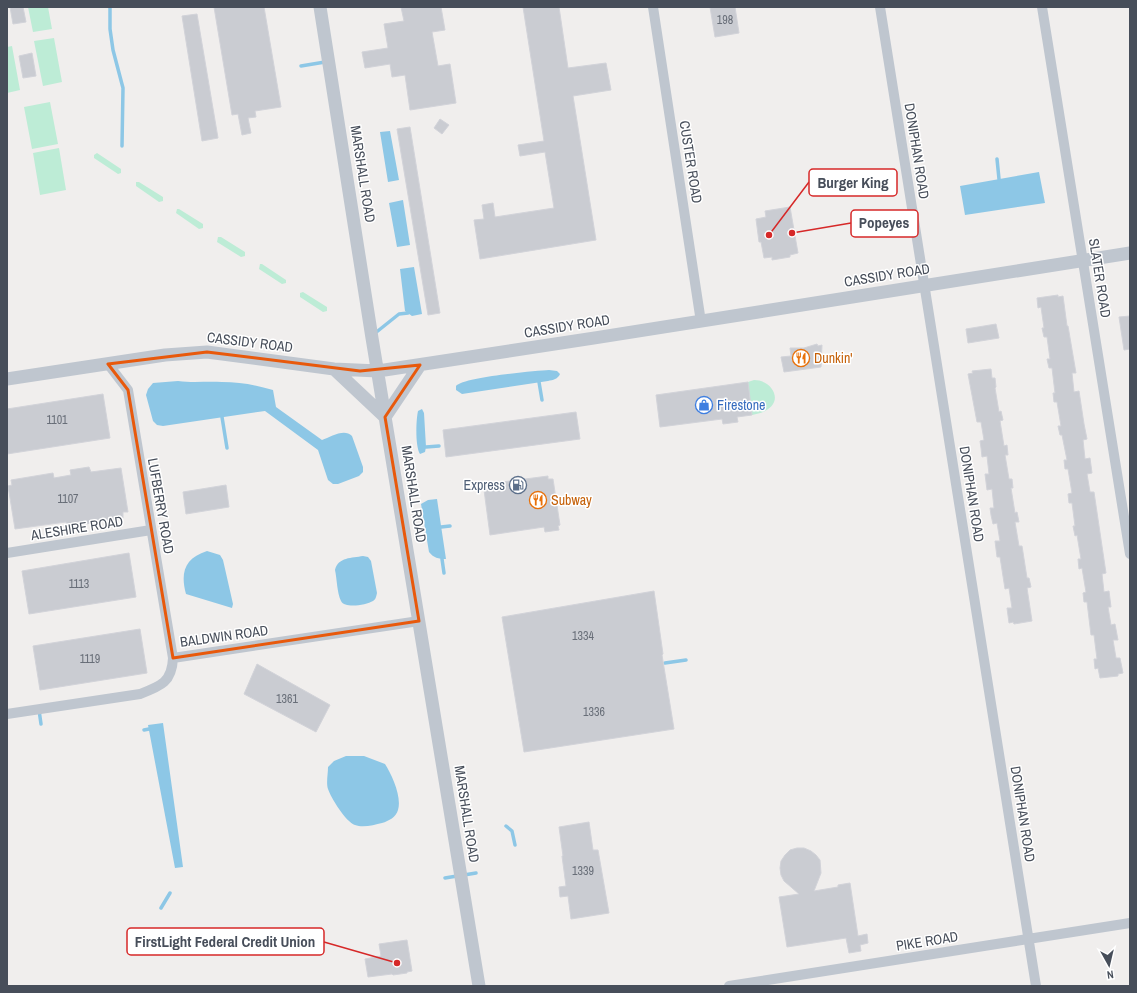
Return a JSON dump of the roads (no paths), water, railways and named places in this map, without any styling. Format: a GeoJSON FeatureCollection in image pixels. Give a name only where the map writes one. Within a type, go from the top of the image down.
{"type":"FeatureCollection","features":[{"type":"Feature","properties":{"kind":"street","name":"MARSHALL ROAD"},"geometry":{"type":"LineString","coordinates":[[320,7],[478,986]]}},
{"type":"Feature","properties":{"kind":"street","name":"CUSTER ROAD"},"geometry":{"type":"LineString","coordinates":[[652,7],[702,322]]}},
{"type":"Feature","properties":{"kind":"street","name":"DONIPHAN ROAD"},"geometry":{"type":"LineString","coordinates":[[880,7],[1036,986]]}},
{"type":"Feature","properties":{"kind":"street","name":"SLATER ROAD"},"geometry":{"type":"LineString","coordinates":[[1042,7],[1130,554]]}},
{"type":"Feature","properties":{"kind":"street","name":"CASSIDY ROAD"},"geometry":{"type":"LineString","coordinates":[[7,379],[166,355],[207,352],[334,369],[378,371],[702,322],[1130,253]]}},
{"type":"Feature","properties":{"kind":"street","name":"LUFBERRY ROAD"},"geometry":{"type":"LineString","coordinates":[[108,364],[128,390],[173,658]]}},
{"type":"Feature","properties":{"kind":"street"},"geometry":{"type":"LineString","coordinates":[[334,369],[385,417],[420,365]]}},
{"type":"Feature","properties":{"kind":"street","name":"ALESHIRE ROAD"},"geometry":{"type":"LineString","coordinates":[[7,553],[151,530]]}},
{"type":"Feature","properties":{"kind":"street","name":"BALDWIN ROAD"},"geometry":{"type":"LineString","coordinates":[[7,714],[140,694],[163,684],[170,676],[173,667],[173,658],[419,621]]}},
{"type":"Feature","properties":{"kind":"street","name":"PIKE ROAD"},"geometry":{"type":"LineString","coordinates":[[729,986],[1130,923]]}},
{"type":"Feature","properties":{"kind":"water"},"geometry":{"type":"Polygon","coordinates":[[[390,131],[399,180],[388,182],[380,132],[390,131]]]}},
{"type":"Feature","properties":{"kind":"water"},"geometry":{"type":"Polygon","coordinates":[[[1039,172],[1045,203],[965,215],[960,186],[1039,172]]]}},
{"type":"Feature","properties":{"kind":"water"},"geometry":{"type":"Polygon","coordinates":[[[403,200],[410,245],[397,247],[389,203],[403,200]]]}},
{"type":"Feature","properties":{"kind":"water"},"geometry":{"type":"Polygon","coordinates":[[[414,267],[422,314],[412,316],[405,311],[400,269],[414,267]]]}},
{"type":"Feature","properties":{"kind":"water"},"geometry":{"type":"Polygon","coordinates":[[[549,370],[557,371],[560,374],[557,378],[548,381],[462,394],[456,390],[456,386],[471,380],[500,375],[549,370]]]}},
{"type":"Feature","properties":{"kind":"water"},"geometry":{"type":"Polygon","coordinates":[[[178,381],[235,383],[254,385],[273,390],[276,407],[322,440],[341,433],[352,436],[363,467],[363,472],[359,476],[338,484],[333,484],[328,480],[318,450],[265,411],[163,426],[157,425],[153,421],[146,395],[148,389],[153,383],[178,381]]]}},
{"type":"Feature","properties":{"kind":"water"},"geometry":{"type":"Polygon","coordinates":[[[422,409],[424,413],[426,447],[425,452],[420,454],[417,445],[416,426],[418,411],[422,409]]]}},
{"type":"Feature","properties":{"kind":"water"},"geometry":{"type":"Polygon","coordinates":[[[437,499],[446,559],[436,558],[429,552],[421,504],[428,500],[437,499]]]}},
{"type":"Feature","properties":{"kind":"water"},"geometry":{"type":"Polygon","coordinates":[[[207,551],[220,555],[223,560],[233,604],[232,608],[186,594],[184,586],[184,573],[186,567],[194,558],[207,551]]]}},
{"type":"Feature","properties":{"kind":"water"},"geometry":{"type":"Polygon","coordinates":[[[363,556],[368,557],[371,561],[377,593],[376,597],[373,601],[366,604],[356,606],[347,605],[341,601],[335,570],[342,560],[363,556]]]}},
{"type":"Feature","properties":{"kind":"water"},"geometry":{"type":"Polygon","coordinates":[[[163,723],[183,867],[175,868],[148,725],[163,723]]]}},
{"type":"Feature","properties":{"kind":"water"},"geometry":{"type":"Polygon","coordinates":[[[346,756],[364,756],[385,764],[391,774],[399,799],[396,815],[385,822],[365,826],[355,825],[347,819],[332,798],[327,787],[328,767],[334,761],[346,756]]]}},
{"type":"Feature","properties":{"kind":"waterway"},"geometry":{"type":"LineString","coordinates":[[110,7],[110,29],[113,50],[123,88],[122,146]]}},
{"type":"Feature","properties":{"kind":"waterway"},"geometry":{"type":"LineString","coordinates":[[301,66],[325,62]]}},
{"type":"Feature","properties":{"kind":"waterway"},"geometry":{"type":"LineString","coordinates":[[997,159],[999,179]]}},
{"type":"Feature","properties":{"kind":"waterway"},"geometry":{"type":"LineString","coordinates":[[374,334],[399,314],[408,313]]}},
{"type":"Feature","properties":{"kind":"waterway"},"geometry":{"type":"LineString","coordinates":[[539,382],[542,400]]}},
{"type":"Feature","properties":{"kind":"waterway"},"geometry":{"type":"LineString","coordinates":[[222,417],[227,448]]}},
{"type":"Feature","properties":{"kind":"waterway"},"geometry":{"type":"LineString","coordinates":[[426,447],[439,446]]}},
{"type":"Feature","properties":{"kind":"waterway"},"geometry":{"type":"LineString","coordinates":[[441,527],[450,526]]}},
{"type":"Feature","properties":{"kind":"waterway"},"geometry":{"type":"LineString","coordinates":[[442,559],[444,573]]}},
{"type":"Feature","properties":{"kind":"waterway"},"geometry":{"type":"LineString","coordinates":[[665,663],[686,660]]}},
{"type":"Feature","properties":{"kind":"waterway"},"geometry":{"type":"LineString","coordinates":[[39,710],[41,724]]}},
{"type":"Feature","properties":{"kind":"waterway"},"geometry":{"type":"LineString","coordinates":[[144,730],[149,729]]}},
{"type":"Feature","properties":{"kind":"waterway"},"geometry":{"type":"LineString","coordinates":[[506,826],[512,831],[515,845]]}},
{"type":"Feature","properties":{"kind":"waterway"},"geometry":{"type":"LineString","coordinates":[[464,875],[476,873]]}},
{"type":"Feature","properties":{"kind":"waterway"},"geometry":{"type":"LineString","coordinates":[[445,878],[457,876]]}},
{"type":"Feature","properties":{"kind":"waterway"},"geometry":{"type":"LineString","coordinates":[[161,908],[170,893]]}},
{"type":"Feature","properties":{"kind":"place","name":"Popeyes"},"geometry":{"type":"Point","coordinates":[792,233]}},
{"type":"Feature","properties":{"kind":"place","name":"Burger King"},"geometry":{"type":"Point","coordinates":[769,235]}},
{"type":"Feature","properties":{"kind":"place","name":"Dunkin'"},"geometry":{"type":"Point","coordinates":[801,358]}},
{"type":"Feature","properties":{"kind":"place","name":"Firestone"},"geometry":{"type":"Point","coordinates":[704,405]}},
{"type":"Feature","properties":{"kind":"place","name":"Express"},"geometry":{"type":"Point","coordinates":[518,485]}},
{"type":"Feature","properties":{"kind":"place","name":"Subway"},"geometry":{"type":"Point","coordinates":[538,500]}},
{"type":"Feature","properties":{"kind":"place","name":"FirstLight Federal Credit Union"},"geometry":{"type":"Point","coordinates":[397,963]}}]}
